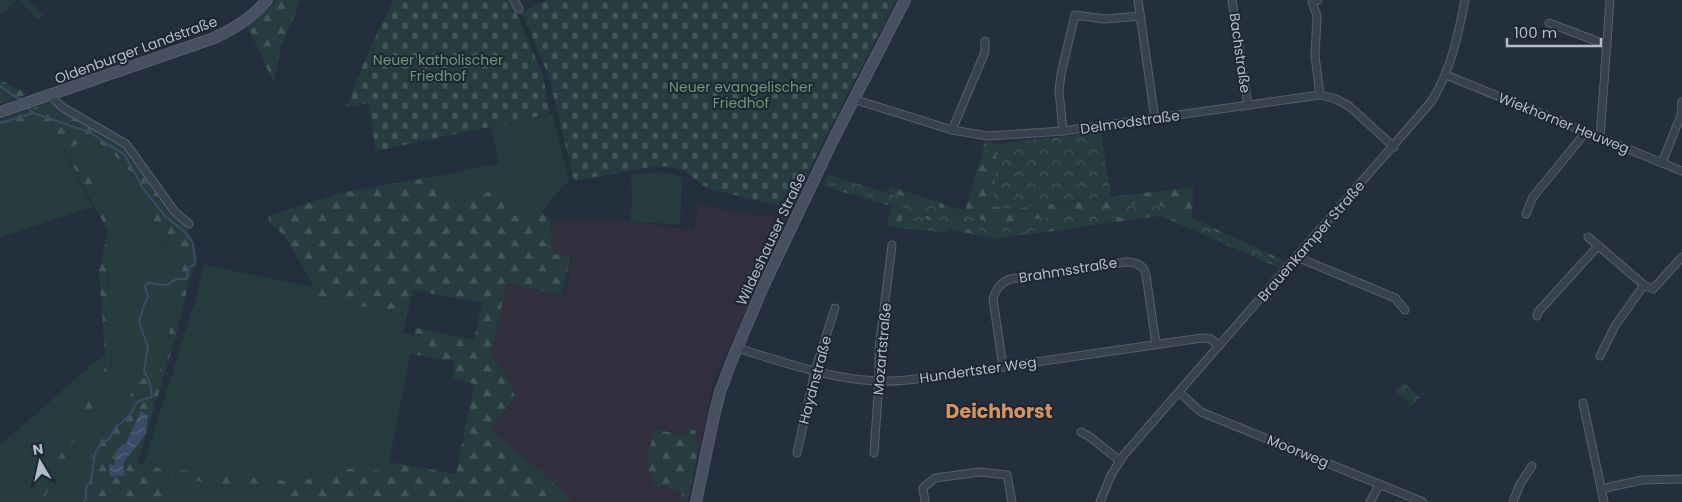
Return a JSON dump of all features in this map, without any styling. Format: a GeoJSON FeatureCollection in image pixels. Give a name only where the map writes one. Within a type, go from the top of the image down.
{"type":"FeatureCollection","features":[{"type":"Feature","properties":{"kind":"main road","name":"Oldenburger Landstraße"},"geometry":{"type":"LineString","coordinates":[[0,112],[214,38],[246,21],[267,0]]}},
{"type":"Feature","properties":{"kind":"main road","name":"Wildeshauser Straße"},"geometry":{"type":"LineString","coordinates":[[696,502],[720,392],[737,348],[763,287],[853,99],[906,0]]}},
{"type":"Feature","properties":{"kind":"street"},"geometry":{"type":"LineString","coordinates":[[514,0],[519,9]]}},
{"type":"Feature","properties":{"kind":"street"},"geometry":{"type":"LineString","coordinates":[[1138,0],[1155,119]]}},
{"type":"Feature","properties":{"kind":"street","name":"Bachstraße"},"geometry":{"type":"LineString","coordinates":[[1232,0],[1248,105]]}},
{"type":"Feature","properties":{"kind":"street"},"geometry":{"type":"LineString","coordinates":[[1318,0],[1312,2],[1317,16],[1315,56],[1320,96]]}},
{"type":"Feature","properties":{"kind":"street","name":"Brauenkamper Straße"},"geometry":{"type":"LineString","coordinates":[[1100,502],[1111,475],[1120,461],[1431,102],[1446,75],[1457,41],[1466,0]]}},
{"type":"Feature","properties":{"kind":"street"},"geometry":{"type":"LineString","coordinates":[[1600,138],[1610,0]]}},
{"type":"Feature","properties":{"kind":"street"},"geometry":{"type":"LineString","coordinates":[[1062,131],[1059,109],[1060,82],[1076,15],[1104,19],[1141,16]]}},
{"type":"Feature","properties":{"kind":"street"},"geometry":{"type":"LineString","coordinates":[[1549,23],[1607,45]]}},
{"type":"Feature","properties":{"kind":"street"},"geometry":{"type":"LineString","coordinates":[[952,130],[985,52],[985,41]]}},
{"type":"Feature","properties":{"kind":"street","name":"Wiekhorner Heuweg"},"geometry":{"type":"LineString","coordinates":[[1446,75],[1682,171]]}},
{"type":"Feature","properties":{"kind":"street"},"geometry":{"type":"LineString","coordinates":[[51,94],[62,107],[126,144],[175,212],[189,224]]}},
{"type":"Feature","properties":{"kind":"street","name":"Delmodstraße"},"geometry":{"type":"LineString","coordinates":[[853,99],[952,130],[988,136],[1062,131],[1320,96],[1336,99],[1349,106],[1394,147]]}},
{"type":"Feature","properties":{"kind":"street"},"geometry":{"type":"LineString","coordinates":[[1662,163],[1681,115],[1682,102]]}},
{"type":"Feature","properties":{"kind":"street"},"geometry":{"type":"LineString","coordinates":[[1526,214],[1533,197],[1586,132]]}},
{"type":"Feature","properties":{"kind":"street"},"geometry":{"type":"LineString","coordinates":[[1588,237],[1644,285],[1653,289],[1682,257]]}},
{"type":"Feature","properties":{"kind":"street","name":"Mozartstraße"},"geometry":{"type":"LineString","coordinates":[[874,453],[879,381],[879,349],[892,245]]}},
{"type":"Feature","properties":{"kind":"street"},"geometry":{"type":"LineString","coordinates":[[1537,316],[1538,312],[1598,246]]}},
{"type":"Feature","properties":{"kind":"street"},"geometry":{"type":"LineString","coordinates":[[1297,258],[1395,298],[1405,310]]}},
{"type":"Feature","properties":{"kind":"street","name":"Brahmsstraße"},"geometry":{"type":"LineString","coordinates":[[1004,367],[993,299],[1000,285],[1010,279],[1126,262],[1139,264],[1146,275],[1156,344]]}},
{"type":"Feature","properties":{"kind":"street"},"geometry":{"type":"LineString","coordinates":[[1600,356],[1615,326],[1644,285]]}},
{"type":"Feature","properties":{"kind":"street","name":"Haydnstraße"},"geometry":{"type":"LineString","coordinates":[[797,453],[815,371],[835,308]]}},
{"type":"Feature","properties":{"kind":"street","name":"Hundertster Weg"},"geometry":{"type":"LineString","coordinates":[[737,348],[840,377],[879,381],[914,379],[1202,338],[1210,339],[1219,346]]}},
{"type":"Feature","properties":{"kind":"street","name":"Moorweg"},"geometry":{"type":"LineString","coordinates":[[1179,392],[1201,412],[1423,502]]}},
{"type":"Feature","properties":{"kind":"street"},"geometry":{"type":"LineString","coordinates":[[1583,403],[1604,502]]}},
{"type":"Feature","properties":{"kind":"street"},"geometry":{"type":"LineString","coordinates":[[1081,432],[1120,461]]}},
{"type":"Feature","properties":{"kind":"street"},"geometry":{"type":"LineString","coordinates":[[1512,502],[1520,484],[1532,466]]}},
{"type":"Feature","properties":{"kind":"street"},"geometry":{"type":"LineString","coordinates":[[925,502],[923,488],[935,478],[980,472],[1007,475],[1012,502]]}},
{"type":"Feature","properties":{"kind":"street"},"geometry":{"type":"LineString","coordinates":[[1601,489],[1642,480],[1682,479]]}},
{"type":"Feature","properties":{"kind":"street"},"geometry":{"type":"LineString","coordinates":[[1370,502],[1380,484]]}},
{"type":"Feature","properties":{"kind":"shaded area"},"geometry":{"type":"Polygon","coordinates":[[[699,204],[751,215],[790,215],[758,277],[739,327],[714,378],[688,502],[572,502],[558,487],[490,429],[515,397],[508,378],[490,354],[507,283],[566,296],[572,256],[552,254],[552,220],[638,222],[694,231],[699,204]]]}},
{"type":"Feature","properties":{"kind":"green space"},"geometry":{"type":"Polygon","coordinates":[[[0,0],[18,0],[0,15],[0,0]]]}},
{"type":"Feature","properties":{"kind":"green space"},"geometry":{"type":"Polygon","coordinates":[[[18,0],[27,0],[44,16],[37,19],[18,0]]]}},
{"type":"Feature","properties":{"kind":"green space"},"geometry":{"type":"Polygon","coordinates":[[[275,0],[301,0],[280,49],[274,83],[248,27],[275,0]]]}},
{"type":"Feature","properties":{"kind":"green space","name":"Neuer katholischer Friedhof"},"geometry":{"type":"Polygon","coordinates":[[[393,0],[511,0],[543,76],[550,114],[376,151],[368,103],[346,107],[364,62],[393,0]]]}},
{"type":"Feature","properties":{"kind":"green space","name":"Neuer evangelischer Friedhof"},"geometry":{"type":"Polygon","coordinates":[[[547,0],[896,0],[816,156],[792,209],[710,189],[684,171],[670,167],[650,167],[574,181],[549,77],[522,12],[547,0]]]}},
{"type":"Feature","properties":{"kind":"green space"},"geometry":{"type":"Polygon","coordinates":[[[0,80],[28,94],[0,104],[0,80]]]}},
{"type":"Feature","properties":{"kind":"green space"},"geometry":{"type":"Polygon","coordinates":[[[54,101],[63,110],[128,149],[176,219],[185,225],[194,243],[197,261],[189,281],[178,329],[138,461],[143,466],[297,482],[357,467],[387,472],[389,462],[456,474],[474,384],[452,378],[454,361],[410,354],[416,328],[474,340],[482,303],[413,290],[407,315],[311,296],[313,284],[283,234],[270,224],[268,216],[340,193],[441,175],[445,199],[501,190],[506,216],[523,216],[541,212],[551,219],[552,254],[571,256],[562,295],[507,283],[490,354],[508,378],[515,397],[490,429],[558,487],[572,502],[282,502],[285,491],[159,477],[163,502],[79,502],[89,482],[93,467],[90,452],[94,440],[111,428],[140,379],[157,376],[181,286],[183,260],[176,251],[161,242],[156,235],[153,205],[137,180],[111,152],[97,142],[89,140],[76,144],[74,151],[100,197],[113,230],[108,263],[112,346],[110,374],[42,502],[36,502],[104,371],[105,353],[99,271],[108,231],[52,128],[32,122],[20,123],[0,129],[0,120],[54,101]],[[142,411],[126,443],[117,449],[114,465],[110,464],[111,477],[130,453],[142,411]]]}},
{"type":"Feature","properties":{"kind":"green space"},"geometry":{"type":"Polygon","coordinates":[[[553,114],[569,180],[541,212],[523,216],[506,216],[501,190],[445,199],[441,175],[499,164],[491,126],[553,114]]]}},
{"type":"Feature","properties":{"kind":"green space"},"geometry":{"type":"Polygon","coordinates":[[[33,121],[52,128],[93,207],[0,238],[0,129],[33,121]]]}},
{"type":"Feature","properties":{"kind":"green space"},"geometry":{"type":"Polygon","coordinates":[[[1101,132],[1111,196],[1011,209],[993,206],[997,144],[1101,132]]]}},
{"type":"Feature","properties":{"kind":"green space"},"geometry":{"type":"Polygon","coordinates":[[[85,139],[99,142],[120,161],[146,193],[153,206],[156,234],[162,244],[175,249],[183,260],[181,286],[157,376],[140,379],[111,428],[99,434],[90,452],[93,467],[89,482],[79,502],[42,502],[110,374],[112,362],[108,262],[113,228],[109,216],[74,151],[76,144],[85,139]]]}},
{"type":"Feature","properties":{"kind":"green space"},"geometry":{"type":"Polygon","coordinates":[[[985,142],[997,144],[994,206],[1011,209],[1193,187],[1192,218],[1285,261],[1283,263],[1152,202],[1003,224],[985,221],[888,192],[890,186],[965,211],[985,142]]]}},
{"type":"Feature","properties":{"kind":"green space"},"geometry":{"type":"Polygon","coordinates":[[[670,173],[682,179],[680,225],[630,221],[632,204],[631,175],[670,173]]]}},
{"type":"Feature","properties":{"kind":"green space"},"geometry":{"type":"Polygon","coordinates":[[[828,175],[985,221],[1003,224],[1152,202],[1283,263],[1279,268],[1158,212],[995,237],[824,183],[828,175]]]}},
{"type":"Feature","properties":{"kind":"green space"},"geometry":{"type":"Polygon","coordinates":[[[824,183],[995,237],[1158,212],[1279,268],[1161,216],[995,239],[950,229],[904,211],[900,228],[887,226],[891,206],[823,186],[824,183]]]}},
{"type":"Feature","properties":{"kind":"green space"},"geometry":{"type":"Polygon","coordinates":[[[904,211],[946,226],[950,229],[949,232],[900,228],[904,211]]]}},
{"type":"Feature","properties":{"kind":"green space"},"geometry":{"type":"Polygon","coordinates":[[[204,265],[312,287],[311,296],[407,315],[403,333],[414,336],[387,472],[357,467],[297,482],[143,466],[196,298],[204,265]]]}},
{"type":"Feature","properties":{"kind":"green space"},"geometry":{"type":"Polygon","coordinates":[[[105,353],[104,371],[36,502],[0,502],[0,445],[105,353]]]}},
{"type":"Feature","properties":{"kind":"green space"},"geometry":{"type":"Polygon","coordinates":[[[1403,382],[1420,397],[1412,406],[1395,391],[1403,382]]]}},
{"type":"Feature","properties":{"kind":"green space"},"geometry":{"type":"Polygon","coordinates":[[[654,429],[685,436],[688,429],[696,431],[694,444],[699,445],[687,501],[681,499],[682,491],[661,486],[658,491],[648,469],[647,461],[654,429]]]}},
{"type":"Feature","properties":{"kind":"green space"},"geometry":{"type":"Polygon","coordinates":[[[158,477],[285,491],[282,502],[163,502],[158,477]]]}},
{"type":"Feature","properties":{"kind":"water"},"geometry":{"type":"Polygon","coordinates":[[[141,411],[148,415],[145,435],[123,463],[125,475],[110,477],[109,464],[114,465],[117,449],[126,443],[141,411]]]}},
{"type":"Feature","properties":{"kind":"waterway"},"geometry":{"type":"LineString","coordinates":[[0,86],[22,101]]}},
{"type":"Feature","properties":{"kind":"waterway"},"geometry":{"type":"LineString","coordinates":[[27,106],[33,113],[89,132],[125,155],[142,187],[165,216],[186,233],[193,243],[195,264],[188,268],[187,279],[176,279],[169,284],[163,285],[147,283],[145,286],[148,298],[139,322],[148,347],[144,371],[150,383],[152,397],[138,401],[129,416],[115,428],[109,439],[101,444],[95,453],[91,480],[86,488],[86,499],[84,502]]}},
{"type":"Feature","properties":{"kind":"waterway"},"geometry":{"type":"LineString","coordinates":[[0,123],[33,113]]}},
{"type":"Feature","properties":{"kind":"district","name":"Deichhorst"},"geometry":{"type":"Point","coordinates":[999,411]}}]}
